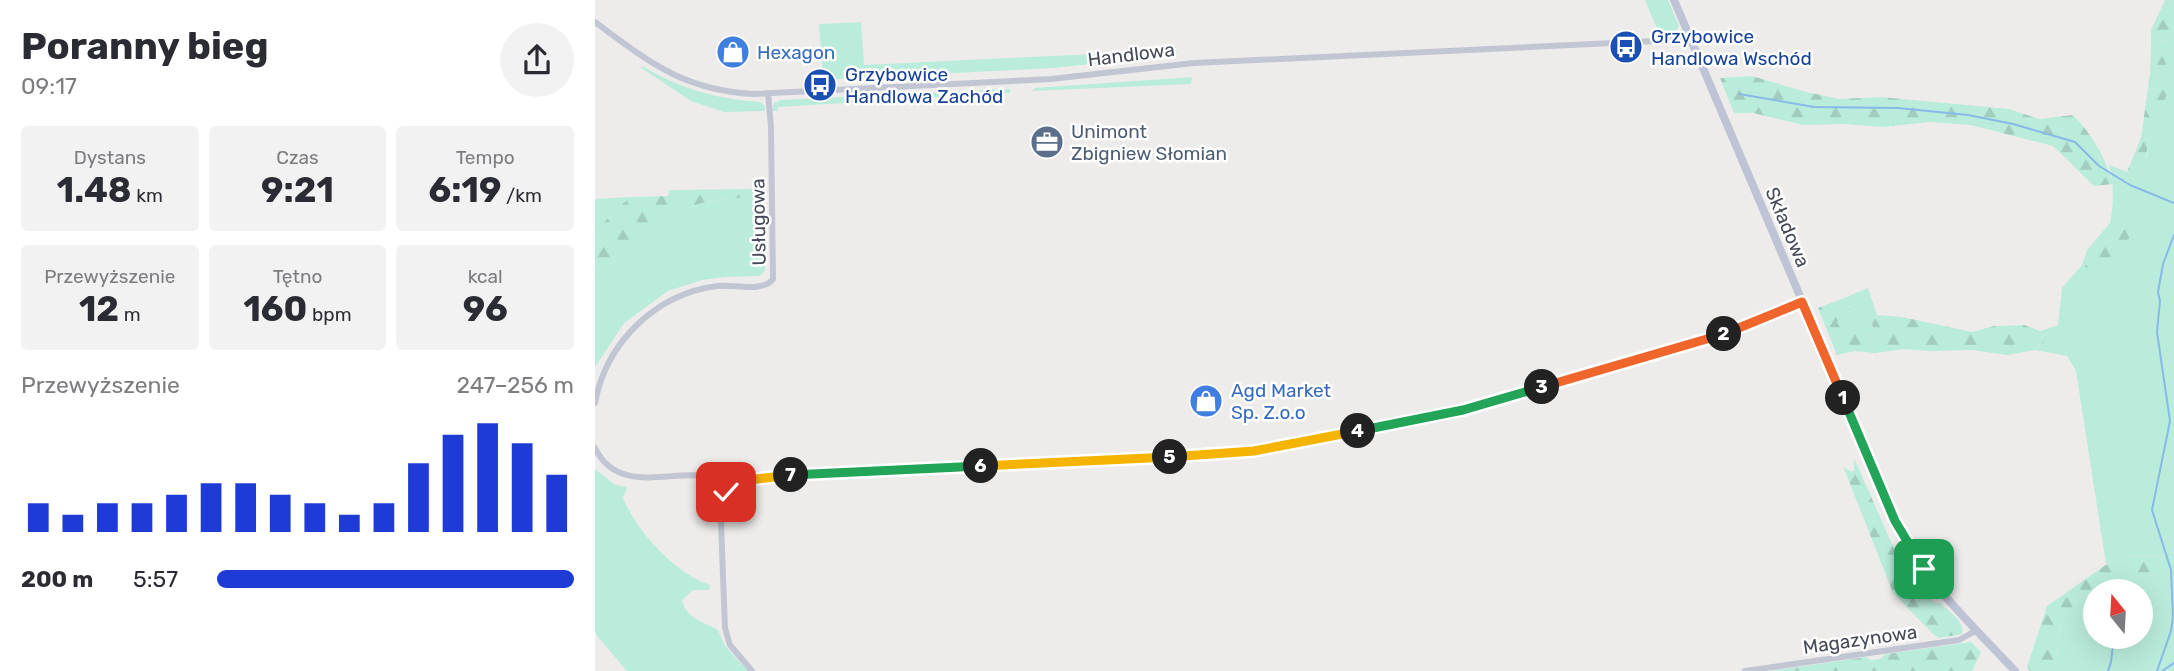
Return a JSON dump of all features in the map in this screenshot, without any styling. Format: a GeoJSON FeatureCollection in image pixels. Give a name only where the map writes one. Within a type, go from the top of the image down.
{"type":"FeatureCollection","features":[{"type":"Feature","properties":{"kind":"main road","name":"Składowa"},"geometry":{"type":"LineString","coordinates":[[1674,0],[1904,539],[1930,577],[2015,671]]}},
{"type":"Feature","properties":{"kind":"street","name":"Handlowa"},"geometry":{"type":"LineString","coordinates":[[595,22],[647,61],[675,76],[722,91],[768,93],[1051,79],[1194,63],[1677,40],[1690,36]]}},
{"type":"Feature","properties":{"kind":"street","name":"Usługowa"},"geometry":{"type":"LineString","coordinates":[[595,403],[602,376],[611,358],[629,333],[651,313],[692,292],[718,286],[764,286],[773,279],[772,127],[768,93]]}},
{"type":"Feature","properties":{"kind":"street"},"geometry":{"type":"LineString","coordinates":[[739,481],[774,476],[1254,451],[1463,410],[1703,342],[1802,302]]}},
{"type":"Feature","properties":{"kind":"street"},"geometry":{"type":"LineString","coordinates":[[595,448],[607,466],[625,476],[642,478],[695,474],[720,479]]}},
{"type":"Feature","properties":{"kind":"street"},"geometry":{"type":"LineString","coordinates":[[720,479],[731,473],[739,481]]}},
{"type":"Feature","properties":{"kind":"street"},"geometry":{"type":"LineString","coordinates":[[720,479],[721,487],[726,492]]}},
{"type":"Feature","properties":{"kind":"street"},"geometry":{"type":"LineString","coordinates":[[726,492],[736,490],[739,481]]}},
{"type":"Feature","properties":{"kind":"street"},"geometry":{"type":"LineString","coordinates":[[726,492],[720,523],[725,620],[730,645],[752,671]]}},
{"type":"Feature","properties":{"kind":"street","name":"Magazynowa"},"geometry":{"type":"LineString","coordinates":[[1745,671],[1959,640],[1977,630]]}},
{"type":"Feature","properties":{"kind":"green space"},"geometry":{"type":"Polygon","coordinates":[[[1645,0],[1668,0],[1679,26],[1675,32],[1659,33],[1645,0]]]}},
{"type":"Feature","properties":{"kind":"green space"},"geometry":{"type":"Polygon","coordinates":[[[2165,0],[2174,0],[2174,31],[2169,42],[2157,41],[2151,30],[2165,0]]]}},
{"type":"Feature","properties":{"kind":"green space"},"geometry":{"type":"Polygon","coordinates":[[[861,22],[864,65],[1176,50],[1177,55],[1053,68],[823,80],[819,24],[861,22]]]}},
{"type":"Feature","properties":{"kind":"green space"},"geometry":{"type":"Polygon","coordinates":[[[2151,30],[2157,41],[2169,42],[2174,31],[2174,552],[2122,557],[2106,564],[2076,371],[2067,356],[2035,350],[2044,342],[2040,331],[2058,325],[2062,288],[2082,265],[2093,271],[2128,220],[2110,223],[2113,194],[2109,165],[2127,172],[2135,180],[2147,157],[2148,143],[2157,125],[2171,81],[2157,47],[2151,50],[2151,30]]]}},
{"type":"Feature","properties":{"kind":"green space"},"geometry":{"type":"Polygon","coordinates":[[[2157,47],[2167,65],[2171,81],[2157,125],[2148,143],[2144,174],[2135,180],[2127,172],[2141,138],[2151,50],[2157,47]]]}},
{"type":"Feature","properties":{"kind":"green space"},"geometry":{"type":"Polygon","coordinates":[[[640,67],[700,92],[760,102],[765,106],[765,111],[724,112],[691,101],[640,67]]]}},
{"type":"Feature","properties":{"kind":"green space"},"geometry":{"type":"Polygon","coordinates":[[[1752,76],[1840,99],[1881,97],[2009,109],[2039,119],[2073,115],[2097,147],[2113,184],[2094,186],[2053,146],[1971,125],[1929,122],[1883,127],[1803,125],[1753,113],[1734,113],[1720,78],[1752,76]]]}},
{"type":"Feature","properties":{"kind":"green space"},"geometry":{"type":"Polygon","coordinates":[[[1192,77],[1191,84],[1032,91],[1035,88],[1192,77]]]}},
{"type":"Feature","properties":{"kind":"green space"},"geometry":{"type":"Polygon","coordinates":[[[1010,89],[1010,93],[778,107],[777,111],[772,111],[774,103],[781,100],[1010,89]]]}},
{"type":"Feature","properties":{"kind":"green space"},"geometry":{"type":"Polygon","coordinates":[[[764,188],[765,270],[760,276],[702,280],[668,291],[624,323],[595,367],[595,283],[616,256],[670,215],[705,202],[745,197],[748,189],[764,188]]]}},
{"type":"Feature","properties":{"kind":"green space"},"geometry":{"type":"Polygon","coordinates":[[[748,189],[745,197],[705,202],[670,215],[616,256],[595,283],[595,234],[630,197],[668,196],[669,190],[748,189]]]}},
{"type":"Feature","properties":{"kind":"green space"},"geometry":{"type":"Polygon","coordinates":[[[630,197],[600,226],[595,234],[595,199],[630,197]]]}},
{"type":"Feature","properties":{"kind":"green space"},"geometry":{"type":"Polygon","coordinates":[[[2128,220],[2129,238],[2115,258],[2093,271],[2082,265],[2087,250],[2110,223],[2128,220]]]}},
{"type":"Feature","properties":{"kind":"green space"},"geometry":{"type":"Polygon","coordinates":[[[1868,288],[1877,315],[1872,324],[1876,337],[1841,330],[1837,322],[1852,313],[1844,298],[1868,288]]]}},
{"type":"Feature","properties":{"kind":"green space"},"geometry":{"type":"Polygon","coordinates":[[[1844,298],[1852,313],[1837,322],[1842,330],[1875,337],[1872,324],[1877,315],[1902,317],[1972,332],[1994,326],[2024,325],[2040,331],[2044,342],[2035,350],[2007,355],[1972,350],[1904,349],[1876,353],[1855,351],[1837,355],[1818,308],[1844,298]]]}},
{"type":"Feature","properties":{"kind":"green space"},"geometry":{"type":"Polygon","coordinates":[[[1854,458],[1903,569],[1935,603],[1940,603],[1955,617],[1961,625],[1962,634],[1940,638],[1934,635],[1893,593],[1843,466],[1851,472],[1854,470],[1854,458]]]}},
{"type":"Feature","properties":{"kind":"green space"},"geometry":{"type":"Polygon","coordinates":[[[595,469],[615,485],[627,487],[623,498],[629,510],[658,549],[683,571],[710,585],[709,590],[693,590],[682,600],[684,606],[696,619],[718,630],[725,646],[748,671],[627,671],[598,637],[595,632],[595,469]]]}},
{"type":"Feature","properties":{"kind":"green space"},"geometry":{"type":"Polygon","coordinates":[[[2174,552],[2174,572],[2129,579],[2086,579],[2117,557],[2165,555],[2174,552]]]}},
{"type":"Feature","properties":{"kind":"green space"},"geometry":{"type":"Polygon","coordinates":[[[2174,572],[2174,671],[2054,671],[2062,618],[2083,596],[2083,649],[2153,649],[2153,579],[2129,579],[2174,572]]]}},
{"type":"Feature","properties":{"kind":"green space"},"geometry":{"type":"Polygon","coordinates":[[[2083,581],[2083,596],[2062,618],[2054,671],[2030,671],[2027,667],[2047,606],[2083,581]]]}},
{"type":"Feature","properties":{"kind":"green space"},"geometry":{"type":"Polygon","coordinates":[[[1971,642],[1981,652],[1972,671],[1770,671],[1867,657],[1870,660],[1880,659],[1886,654],[1971,642]]]}},
{"type":"Feature","properties":{"kind":"waterway"},"geometry":{"type":"LineString","coordinates":[[1739,94],[1814,107],[1898,108],[1968,115],[2013,124],[2075,142],[2099,166],[2130,185],[2174,203]]}},
{"type":"Feature","properties":{"kind":"waterway"},"geometry":{"type":"LineString","coordinates":[[2157,671],[2173,617],[2171,570],[2152,510],[2170,421],[2157,332],[2160,301],[2158,292],[2163,264],[2174,235]]}},
{"type":"Feature","properties":{"kind":"waterway"},"geometry":{"type":"LineString","coordinates":[[2108,671],[2113,649]]}},
{"type":"Feature","properties":{"kind":"waterway"},"geometry":{"type":"LineString","coordinates":[[2162,671],[2174,663]]}},
{"type":"Feature","properties":{"kind":"place","name":"Grzybowice Handlowa Wschód"},"geometry":{"type":"Point","coordinates":[1626,47]}},
{"type":"Feature","properties":{"kind":"place","name":"Hexagon"},"geometry":{"type":"Point","coordinates":[733,52]}},
{"type":"Feature","properties":{"kind":"place","name":"Grzybowice Handlowa Zachód"},"geometry":{"type":"Point","coordinates":[820,85]}},
{"type":"Feature","properties":{"kind":"place","name":"Unimont Zbigniew Słomian"},"geometry":{"type":"Point","coordinates":[1047,142]}},
{"type":"Feature","properties":{"kind":"place","name":"Agd Market Sp. Z.o.o"},"geometry":{"type":"Point","coordinates":[1206,401]}},
{"type":"Feature","properties":{"kind":"route"},"geometry":{"type":"LineString","coordinates":[[726,492],[736,490],[739,481],[769,476],[1240,453],[1266,449],[1463,410],[1703,342],[1802,302],[1891,511],[1924,569]]}}]}
